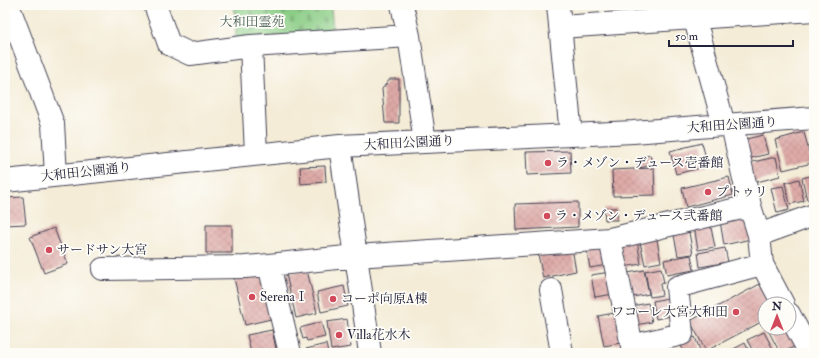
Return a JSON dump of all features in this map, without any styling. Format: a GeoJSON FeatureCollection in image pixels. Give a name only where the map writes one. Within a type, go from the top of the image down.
{"type":"FeatureCollection","features":[{"type":"Feature","properties":{"kind":"street"},"geometry":{"type":"LineString","coordinates":[[8,5],[53,124],[56,175]]}},
{"type":"Feature","properties":{"kind":"street"},"geometry":{"type":"LineString","coordinates":[[154,5],[169,44],[190,54],[252,46],[409,36]]}},
{"type":"Feature","properties":{"kind":"street"},"geometry":{"type":"LineString","coordinates":[[402,5],[409,36],[425,142]]}},
{"type":"Feature","properties":{"kind":"street"},"geometry":{"type":"LineString","coordinates":[[558,5],[571,135]]}},
{"type":"Feature","properties":{"kind":"street"},"geometry":{"type":"LineString","coordinates":[[560,27],[692,12],[814,10]]}},
{"type":"Feature","properties":{"kind":"street"},"geometry":{"type":"LineString","coordinates":[[692,12],[728,125],[759,235],[762,264],[779,296]]}},
{"type":"Feature","properties":{"kind":"street"},"geometry":{"type":"LineString","coordinates":[[252,46],[256,154]]}},
{"type":"Feature","properties":{"kind":"street","name":"大和田公園通り"},"geometry":{"type":"LineString","coordinates":[[5,181],[340,146],[571,135],[814,118]]}},
{"type":"Feature","properties":{"kind":"street"},"geometry":{"type":"LineString","coordinates":[[340,146],[370,353]]}},
{"type":"Feature","properties":{"kind":"street"},"geometry":{"type":"LineString","coordinates":[[104,269],[245,267],[356,256],[610,239],[750,206]]}},
{"type":"Feature","properties":{"kind":"street"},"geometry":{"type":"LineString","coordinates":[[759,235],[814,215]]}},
{"type":"Feature","properties":{"kind":"street"},"geometry":{"type":"LineString","coordinates":[[610,239],[632,346],[682,334],[677,287],[762,264]]}},
{"type":"Feature","properties":{"kind":"street"},"geometry":{"type":"LineString","coordinates":[[269,265],[290,353]]}},
{"type":"Feature","properties":{"kind":"street"},"geometry":{"type":"LineString","coordinates":[[551,290],[562,353]]}},
{"type":"Feature","properties":{"kind":"street"},"geometry":{"type":"LineString","coordinates":[[797,331],[807,352]]}},
{"type":"Feature","properties":{"kind":"green space","name":"大和田霊苑"},"geometry":{"type":"Polygon","coordinates":[[[234,5],[331,5],[333,34],[236,40],[234,5]]]}},
{"type":"Feature","properties":{"kind":"building"},"geometry":{"type":"Polygon","coordinates":[[[390,79],[399,79],[399,123],[385,123],[382,89],[390,79]]]}},
{"type":"Feature","properties":{"kind":"building"},"geometry":{"type":"Polygon","coordinates":[[[804,132],[812,163],[783,170],[775,140],[804,132]]]}},
{"type":"Feature","properties":{"kind":"building"},"geometry":{"type":"Polygon","coordinates":[[[763,135],[768,154],[747,159],[742,140],[763,135]]]}},
{"type":"Feature","properties":{"kind":"building"},"geometry":{"type":"Polygon","coordinates":[[[702,143],[708,166],[676,174],[670,151],[702,143]]]}},
{"type":"Feature","properties":{"kind":"building","name":"ラ・メゾン・デュース壱番館"},"geometry":{"type":"Polygon","coordinates":[[[570,151],[571,173],[527,175],[526,152],[570,151]]]}},
{"type":"Feature","properties":{"kind":"building"},"geometry":{"type":"Polygon","coordinates":[[[650,155],[653,165],[639,168],[636,159],[650,155]]]}},
{"type":"Feature","properties":{"kind":"building"},"geometry":{"type":"Polygon","coordinates":[[[776,157],[780,176],[753,183],[748,163],[776,157]]]}},
{"type":"Feature","properties":{"kind":"building"},"geometry":{"type":"Polygon","coordinates":[[[325,166],[326,182],[301,184],[300,167],[325,166]]]}},
{"type":"Feature","properties":{"kind":"building"},"geometry":{"type":"Polygon","coordinates":[[[654,168],[655,195],[613,196],[612,170],[654,168]]]}},
{"type":"Feature","properties":{"kind":"building"},"geometry":{"type":"Polygon","coordinates":[[[814,175],[814,199],[807,200],[802,178],[814,175]]]}},
{"type":"Feature","properties":{"kind":"building","name":"プトゥリ"},"geometry":{"type":"Polygon","coordinates":[[[729,177],[733,195],[686,207],[682,188],[729,177]]]}},
{"type":"Feature","properties":{"kind":"building"},"geometry":{"type":"Polygon","coordinates":[[[799,179],[804,201],[790,204],[785,183],[799,179]]]}},
{"type":"Feature","properties":{"kind":"building"},"geometry":{"type":"Polygon","coordinates":[[[783,186],[789,210],[777,213],[771,188],[783,186]]]}},
{"type":"Feature","properties":{"kind":"building"},"geometry":{"type":"Polygon","coordinates":[[[23,197],[26,224],[5,225],[5,198],[23,197]]]}},
{"type":"Feature","properties":{"kind":"building","name":"ラ・メゾン・デュース弐番館"},"geometry":{"type":"Polygon","coordinates":[[[578,202],[578,227],[516,230],[515,204],[578,202]]]}},
{"type":"Feature","properties":{"kind":"building"},"geometry":{"type":"Polygon","coordinates":[[[604,208],[617,208],[617,220],[605,220],[604,208]]]}},
{"type":"Feature","properties":{"kind":"building"},"geometry":{"type":"Polygon","coordinates":[[[747,216],[751,239],[724,245],[720,221],[747,216]]]}},
{"type":"Feature","properties":{"kind":"building"},"geometry":{"type":"Polygon","coordinates":[[[710,223],[715,247],[698,250],[694,226],[710,223]]]}},
{"type":"Feature","properties":{"kind":"building"},"geometry":{"type":"Polygon","coordinates":[[[206,225],[232,225],[232,253],[206,253],[206,225]]]}},
{"type":"Feature","properties":{"kind":"building"},"geometry":{"type":"Polygon","coordinates":[[[688,227],[693,254],[678,256],[673,230],[688,227]]]}},
{"type":"Feature","properties":{"kind":"building","name":"サードサン大宮"},"geometry":{"type":"Polygon","coordinates":[[[54,228],[68,264],[44,273],[30,237],[54,228]]]}},
{"type":"Feature","properties":{"kind":"building"},"geometry":{"type":"Polygon","coordinates":[[[656,234],[661,262],[645,265],[639,237],[656,234]]]}},
{"type":"Feature","properties":{"kind":"building"},"geometry":{"type":"Polygon","coordinates":[[[637,240],[641,264],[624,267],[619,243],[637,240]]]}},
{"type":"Feature","properties":{"kind":"building"},"geometry":{"type":"Polygon","coordinates":[[[603,244],[607,265],[590,268],[586,247],[603,244]]]}},
{"type":"Feature","properties":{"kind":"building"},"geometry":{"type":"Polygon","coordinates":[[[572,248],[576,271],[543,278],[538,254],[572,248]]]}},
{"type":"Feature","properties":{"kind":"building"},"geometry":{"type":"Polygon","coordinates":[[[725,248],[728,262],[700,267],[698,253],[725,248]]]}},
{"type":"Feature","properties":{"kind":"building"},"geometry":{"type":"Polygon","coordinates":[[[691,255],[694,270],[667,275],[664,260],[691,255]]]}},
{"type":"Feature","properties":{"kind":"building"},"geometry":{"type":"Polygon","coordinates":[[[661,268],[664,283],[660,284],[662,295],[650,297],[645,271],[661,268]]]}},
{"type":"Feature","properties":{"kind":"building","name":"SerenaⅠ"},"geometry":{"type":"Polygon","coordinates":[[[260,269],[271,319],[245,325],[233,274],[260,269]]]}},
{"type":"Feature","properties":{"kind":"building"},"geometry":{"type":"Polygon","coordinates":[[[307,270],[317,313],[296,318],[286,274],[307,270]]]}},
{"type":"Feature","properties":{"kind":"building"},"geometry":{"type":"Polygon","coordinates":[[[644,270],[649,294],[633,297],[628,273],[644,270]]]}},
{"type":"Feature","properties":{"kind":"building"},"geometry":{"type":"Polygon","coordinates":[[[610,272],[614,294],[595,297],[591,275],[610,272]]]}},
{"type":"Feature","properties":{"kind":"building","name":"ワコーレ大宮大和田"},"geometry":{"type":"Polygon","coordinates":[[[760,284],[767,296],[757,296],[757,324],[706,351],[690,321],[760,284]]]}},
{"type":"Feature","properties":{"kind":"building","name":"コーポ向原A棟"},"geometry":{"type":"Polygon","coordinates":[[[344,286],[348,306],[321,312],[317,292],[344,286]]]}},
{"type":"Feature","properties":{"kind":"building"},"geometry":{"type":"Polygon","coordinates":[[[668,298],[671,316],[656,319],[653,301],[668,298]]]}},
{"type":"Feature","properties":{"kind":"building"},"geometry":{"type":"Polygon","coordinates":[[[648,303],[652,322],[636,325],[632,306],[648,303]]]}},
{"type":"Feature","properties":{"kind":"building"},"geometry":{"type":"Polygon","coordinates":[[[620,312],[626,342],[604,346],[598,316],[620,312]]]}},
{"type":"Feature","properties":{"kind":"building","name":"Villa花水木"},"geometry":{"type":"Polygon","coordinates":[[[347,319],[351,347],[331,350],[327,322],[347,319]]]}},
{"type":"Feature","properties":{"kind":"building"},"geometry":{"type":"Polygon","coordinates":[[[321,322],[325,337],[307,341],[306,338],[303,339],[300,328],[321,322]]]}},
{"type":"Feature","properties":{"kind":"building"},"geometry":{"type":"Polygon","coordinates":[[[272,330],[277,353],[251,353],[247,335],[272,330]]]}},
{"type":"Feature","properties":{"kind":"building"},"geometry":{"type":"Polygon","coordinates":[[[757,335],[766,336],[775,353],[754,353],[747,340],[757,335]]]}},
{"type":"Feature","properties":{"kind":"building"},"geometry":{"type":"Polygon","coordinates":[[[771,336],[794,336],[799,344],[783,353],[780,353],[771,336]]]}},
{"type":"Feature","properties":{"kind":"building"},"geometry":{"type":"Polygon","coordinates":[[[695,337],[701,353],[679,353],[683,350],[680,343],[695,337]]]}},
{"type":"Feature","properties":{"kind":"building"},"geometry":{"type":"Polygon","coordinates":[[[745,343],[750,353],[728,352],[745,343]]]}},
{"type":"Feature","properties":{"kind":"building"},"geometry":{"type":"Polygon","coordinates":[[[326,344],[328,353],[299,353],[298,351],[326,344]]]}},
{"type":"Feature","properties":{"kind":"place","name":"ラ・メゾン・デュース壱番館"},"geometry":{"type":"Point","coordinates":[548,163]}},
{"type":"Feature","properties":{"kind":"place","name":"プトゥリ"},"geometry":{"type":"Point","coordinates":[708,192]}},
{"type":"Feature","properties":{"kind":"place","name":"ラ・メゾン・デュース弐番館"},"geometry":{"type":"Point","coordinates":[547,216]}},
{"type":"Feature","properties":{"kind":"place","name":"サードサン大宮"},"geometry":{"type":"Point","coordinates":[49,250]}},
{"type":"Feature","properties":{"kind":"place","name":"SerenaⅠ"},"geometry":{"type":"Point","coordinates":[252,297]}},
{"type":"Feature","properties":{"kind":"place","name":"コーポ向原A棟"},"geometry":{"type":"Point","coordinates":[333,299]}},
{"type":"Feature","properties":{"kind":"place","name":"ワコーレ大宮大和田"},"geometry":{"type":"Point","coordinates":[736,312]}},
{"type":"Feature","properties":{"kind":"place","name":"Villa花水木"},"geometry":{"type":"Point","coordinates":[339,335]}}]}
